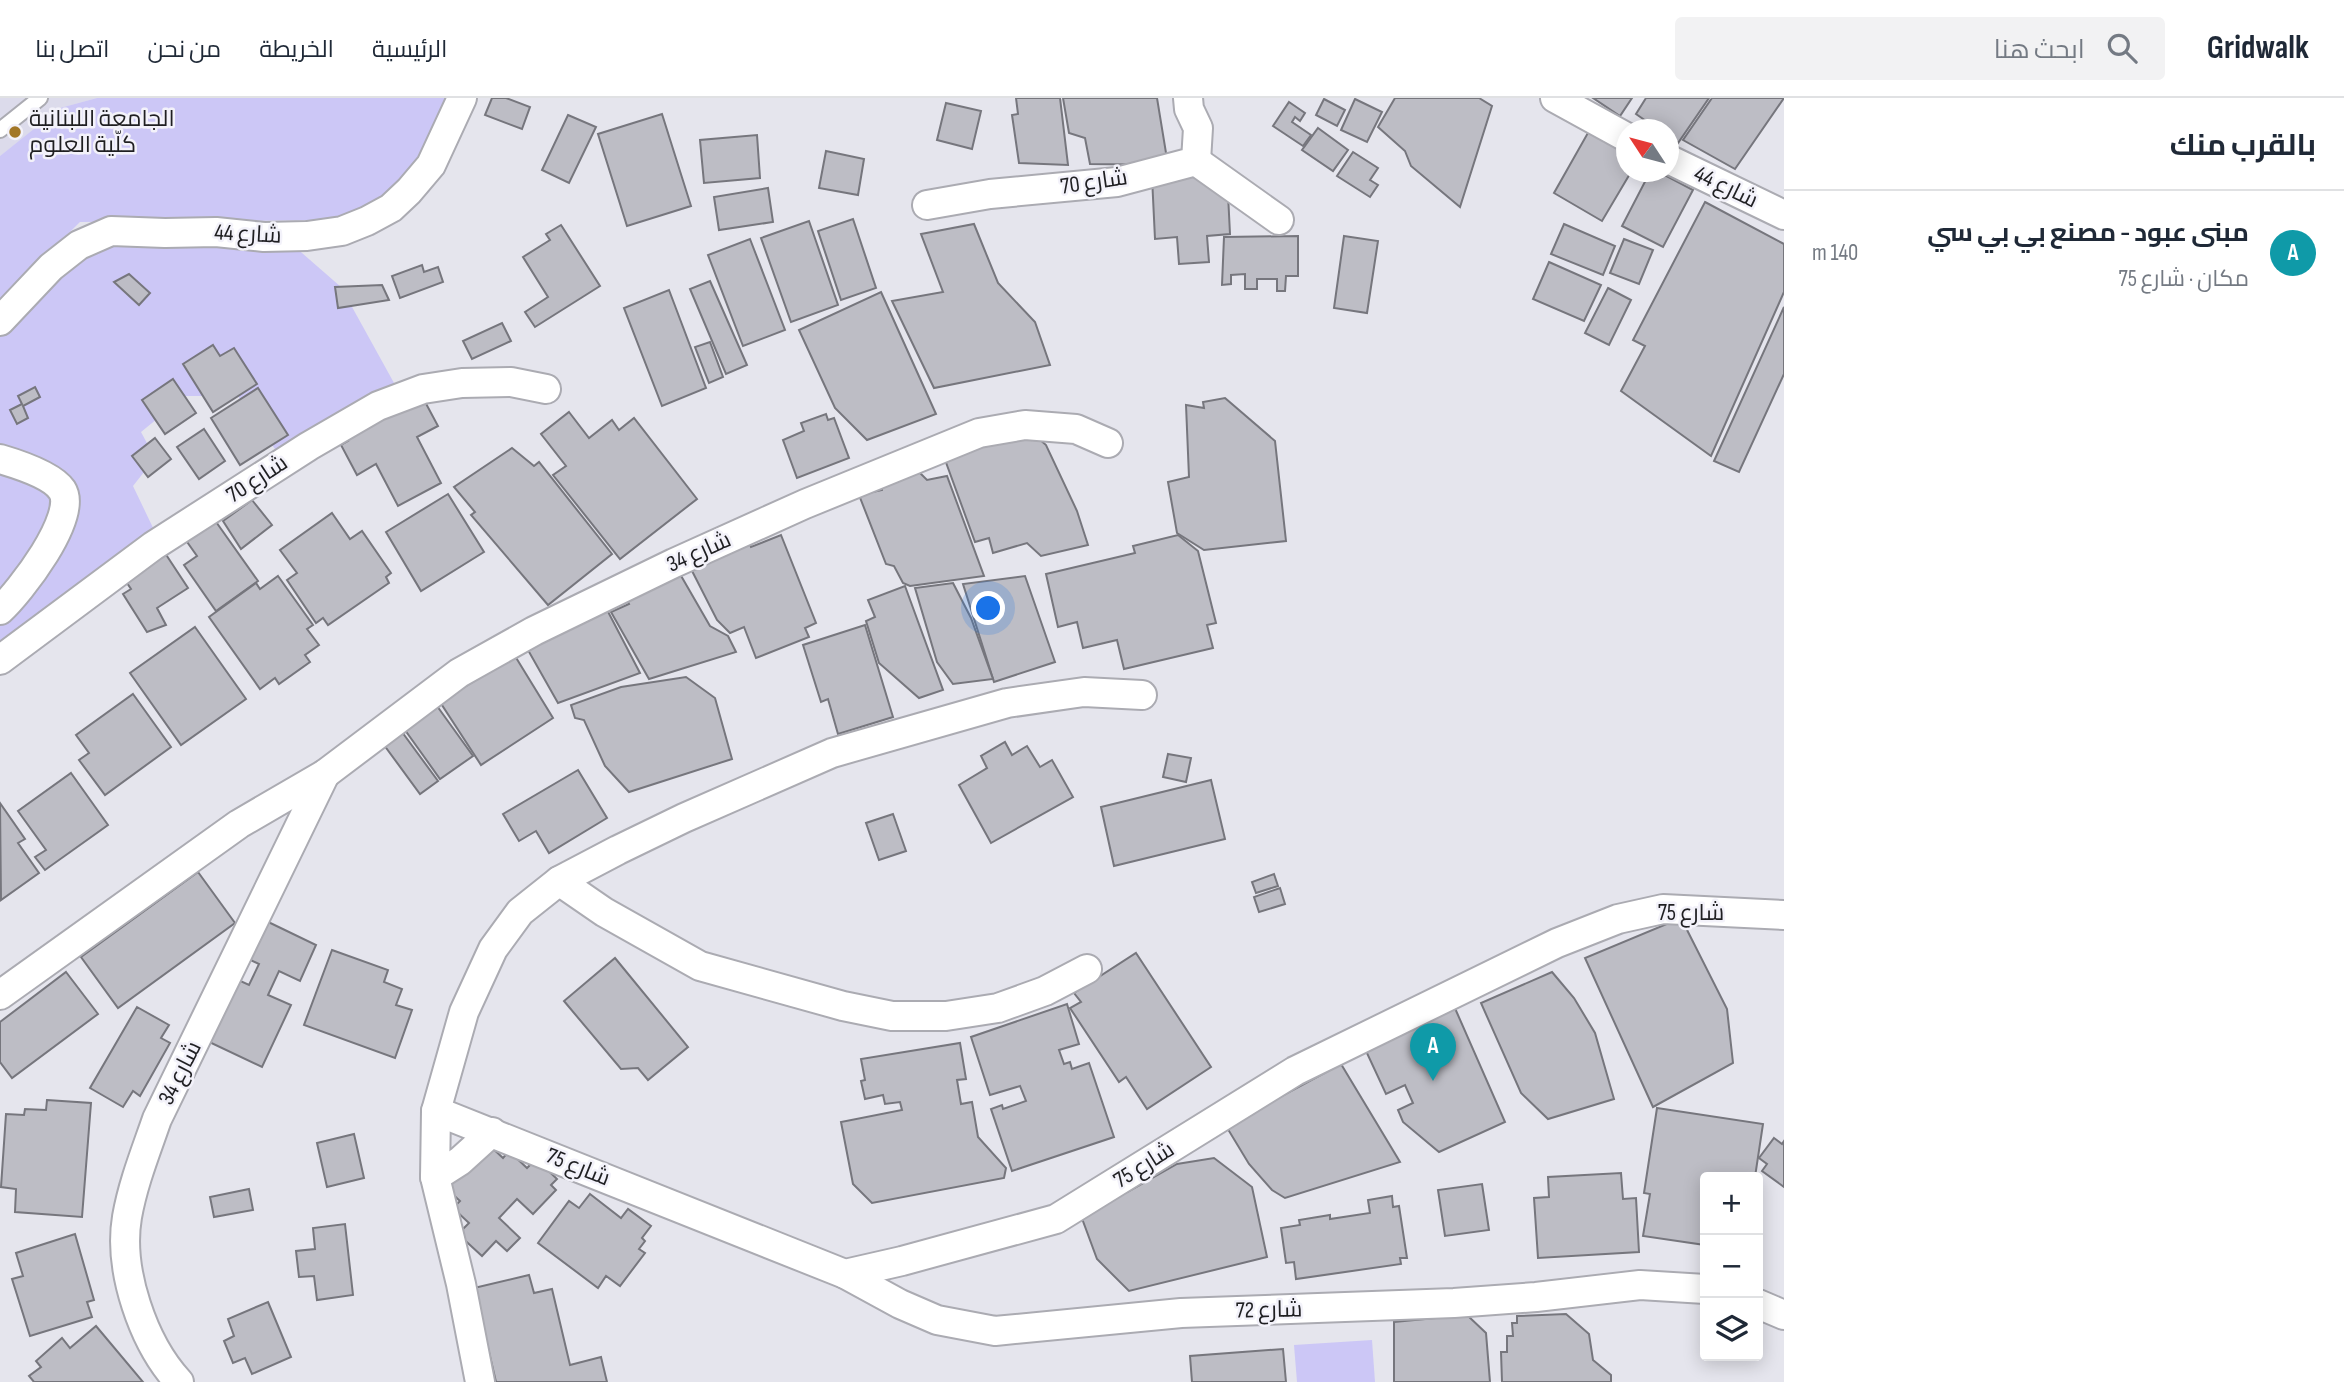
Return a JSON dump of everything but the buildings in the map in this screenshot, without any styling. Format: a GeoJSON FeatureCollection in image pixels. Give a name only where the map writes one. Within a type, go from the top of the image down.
{"type":"FeatureCollection","features":[{"type":"Feature","properties":{"kind":"street","name":"شارع 44"},"geometry":{"type":"LineString","coordinates":[[0,321],[51,267],[79,245],[111,231],[307,236],[342,231],[367,222],[391,208],[430,165],[462,98]]}},
{"type":"Feature","properties":{"kind":"street"},"geometry":{"type":"LineString","coordinates":[[1188,98],[1189,109],[1198,128],[1196,160],[1279,220]]}},
{"type":"Feature","properties":{"kind":"street"},"geometry":{"type":"LineString","coordinates":[[1555,98],[1616,132]]}},
{"type":"Feature","properties":{"kind":"street","name":"شارع 70"},"geometry":{"type":"LineString","coordinates":[[927,205],[990,194],[1117,183],[1196,160]]}},
{"type":"Feature","properties":{"kind":"street","name":"شارع 44"},"geometry":{"type":"LineString","coordinates":[[1679,164],[1784,215]]}},
{"type":"Feature","properties":{"kind":"street","name":"شارع 70"},"geometry":{"type":"LineString","coordinates":[[0,660],[153,546],[309,446],[378,406],[423,389],[462,383],[511,382],[546,389]]}},
{"type":"Feature","properties":{"kind":"street","name":"شارع 34"},"geometry":{"type":"LineString","coordinates":[[0,995],[239,824],[325,774],[459,673],[534,631],[662,568],[805,504],[979,433],[1025,425],[1038,426],[1076,429],[1108,443]]}},
{"type":"Feature","properties":{"kind":"street"},"geometry":{"type":"LineString","coordinates":[[0,459],[48,478],[64,492],[66,500],[57,528],[40,563],[15,596],[0,610]]}},
{"type":"Feature","properties":{"kind":"street"},"geometry":{"type":"LineString","coordinates":[[480,1382],[461,1284],[435,1177],[436,1111],[464,1012],[493,949],[520,912],[559,881],[684,818],[832,752],[1007,703],[1084,692],[1142,695]]}},
{"type":"Feature","properties":{"kind":"street","name":"شارع 34"},"geometry":{"type":"LineString","coordinates":[[179,1382],[165,1367],[146,1333],[132,1293],[127,1219],[137,1175],[157,1119],[325,774]]}},
{"type":"Feature","properties":{"kind":"street"},"geometry":{"type":"LineString","coordinates":[[559,881],[604,912],[699,966],[843,1006],[892,1016],[946,1016],[998,1008],[1045,990],[1087,969]]}},
{"type":"Feature","properties":{"kind":"street","name":"شارع 75"},"geometry":{"type":"LineString","coordinates":[[436,1111],[845,1274],[1056,1219],[1295,1071],[1557,943],[1618,919],[1662,909],[1784,915]]}},
{"type":"Feature","properties":{"kind":"street"},"geometry":{"type":"LineString","coordinates":[[435,1177],[460,1161],[492,1132]]}},
{"type":"Feature","properties":{"kind":"street","name":"شارع 72"},"geometry":{"type":"LineString","coordinates":[[845,1274],[937,1321],[995,1331],[1181,1313],[1352,1309],[1454,1303],[1536,1297],[1640,1284],[1700,1289]]}},
{"type":"Feature","properties":{"kind":"street"},"geometry":{"type":"LineString","coordinates":[[1763,1306],[1784,1315]]}},
{"type":"Feature","properties":{"kind":"lane"},"geometry":{"type":"LineString","coordinates":[[0,130],[40,98]]}},
{"type":"Feature","properties":{"kind":"shaded area","name":"الجامعة اللبنانية كلّية العلوم"},"geometry":{"type":"Polygon","coordinates":[[[0,98],[97,98],[60,108],[0,156],[0,98]]]}},
{"type":"Feature","properties":{"kind":"shaded area"},"geometry":{"type":"Polygon","coordinates":[[[97,98],[477,98],[429,192],[341,220],[80,222],[0,301],[0,156],[60,108],[97,98]]]}},
{"type":"Feature","properties":{"kind":"shaded area"},"geometry":{"type":"Polygon","coordinates":[[[91,245],[294,246],[341,287],[399,392],[284,462],[238,396],[185,396],[141,432],[155,458],[133,486],[156,534],[0,657],[0,335],[91,245]]]}},
{"type":"Feature","properties":{"kind":"shaded area"},"geometry":{"type":"Polygon","coordinates":[[[1372,1340],[1375,1382],[1297,1382],[1294,1345],[1372,1340]]]}},
{"type":"Feature","properties":{"kind":"place","name":"الجامعة اللبنانية كلّية العلوم"},"geometry":{"type":"Point","coordinates":[15,132]}},
{"type":"Feature","properties":{"kind":"place","name":"مبنى عبود - مصنع بي بي سي"},"geometry":{"type":"Point","coordinates":[1433,1081]}}]}
